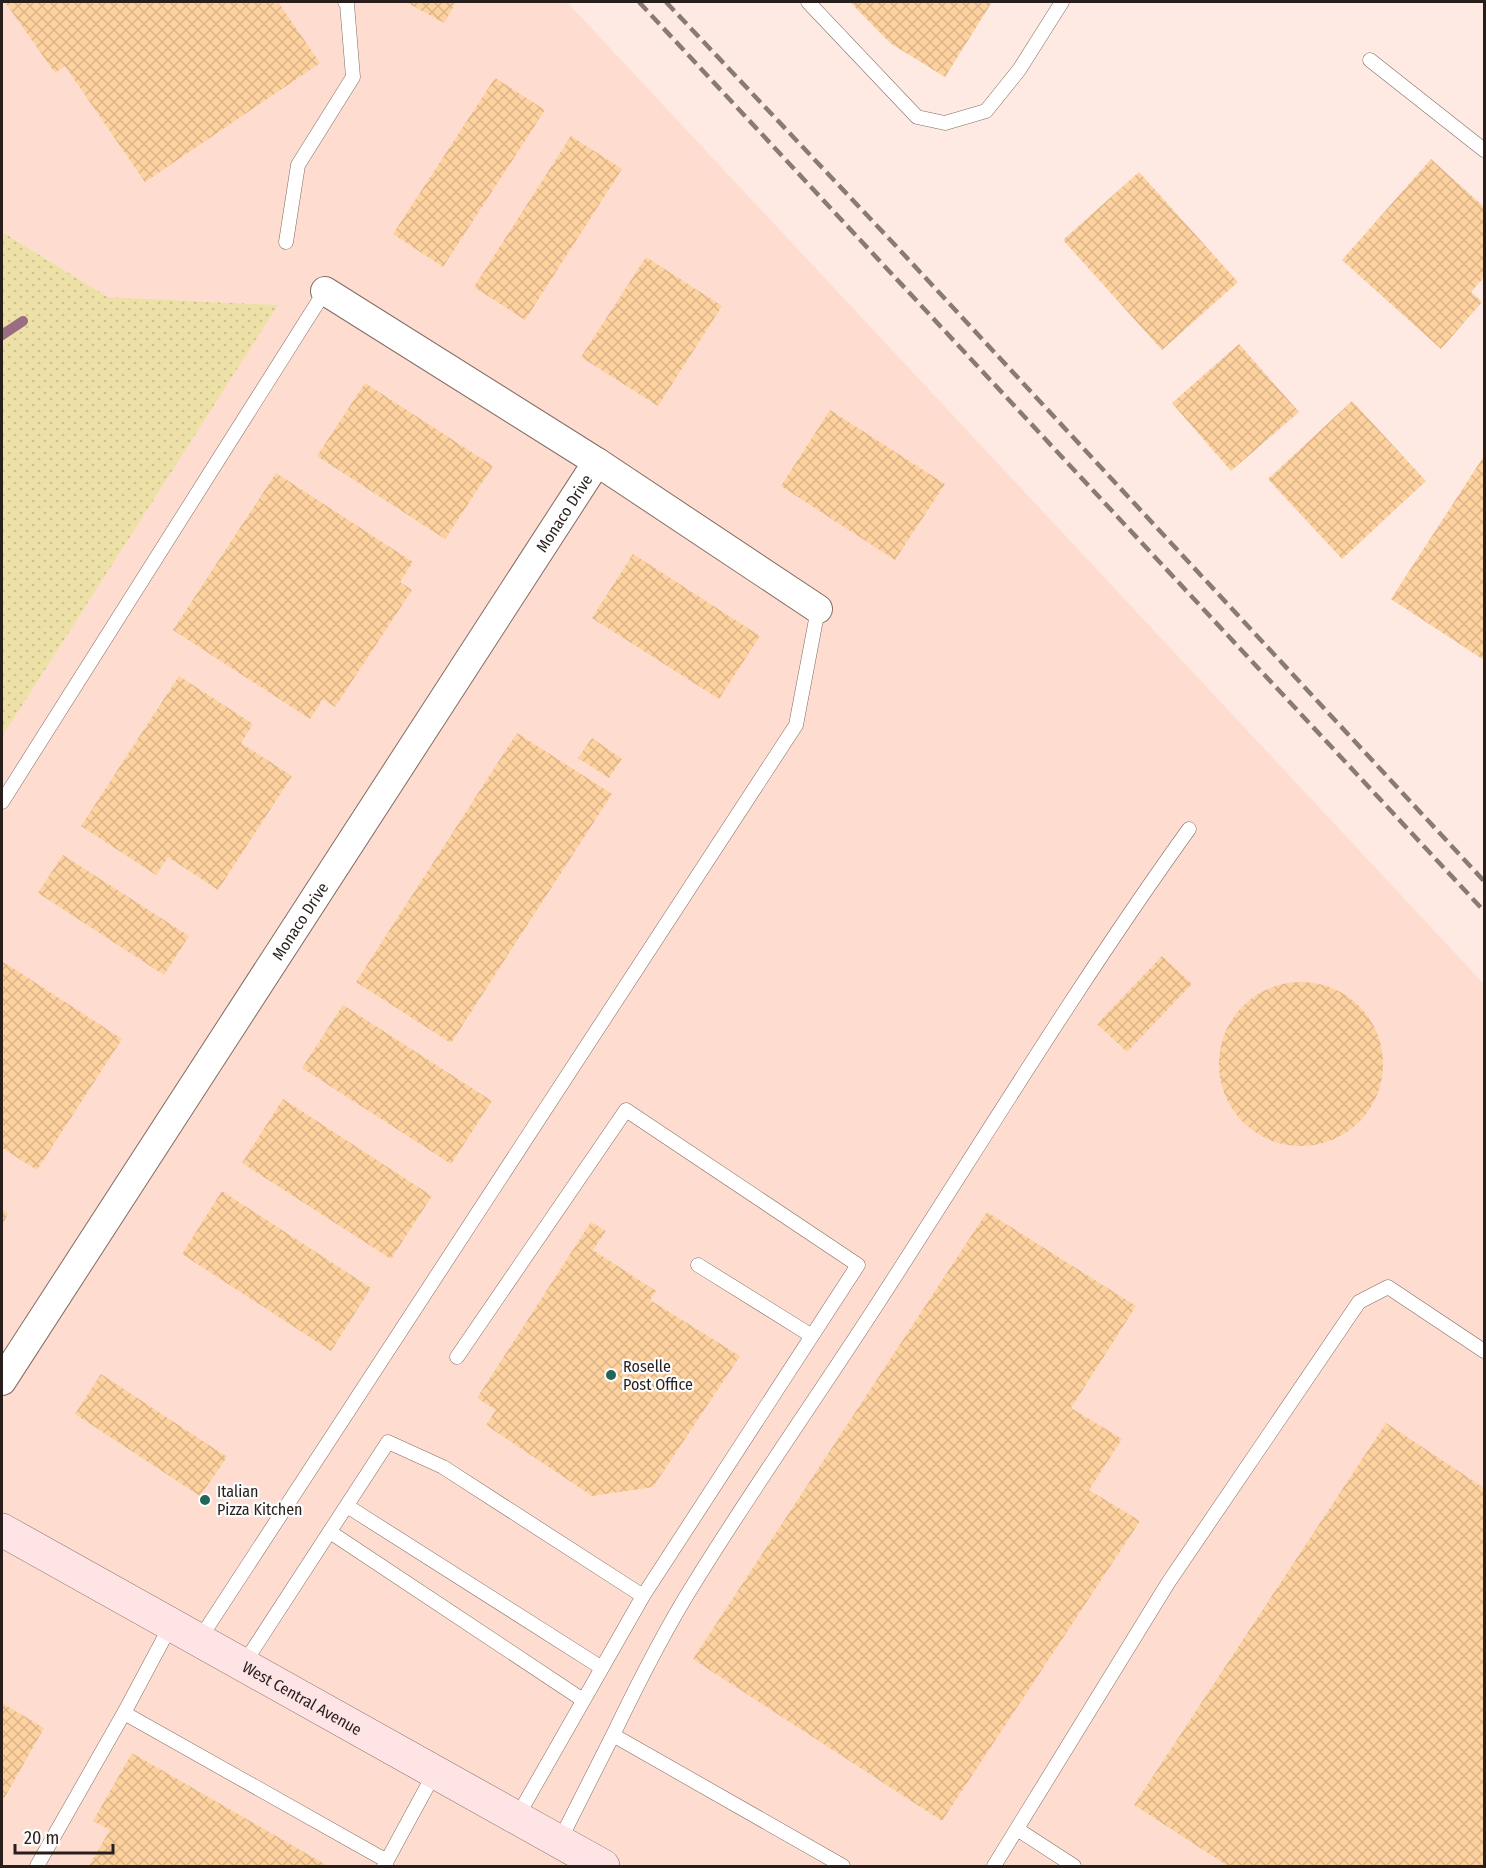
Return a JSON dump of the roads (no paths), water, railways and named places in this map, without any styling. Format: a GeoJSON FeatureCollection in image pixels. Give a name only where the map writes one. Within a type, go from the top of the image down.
{"type":"FeatureCollection","features":[{"type":"Feature","properties":{"kind":"street","name":"Monaco Drive"},"geometry":{"type":"LineString","coordinates":[[325,291],[597,462],[818,609]]}},
{"type":"Feature","properties":{"kind":"street","name":"Monaco Drive"},"geometry":{"type":"LineString","coordinates":[[2,1381],[597,462]]}},
{"type":"Feature","properties":{"kind":"street","name":"West Central Avenue"},"geometry":{"type":"LineString","coordinates":[[2,1530],[599,1866]]}},
{"type":"Feature","properties":{"kind":"lane"},"geometry":{"type":"LineString","coordinates":[[286,242],[298,165],[353,77],[345,2]]}},
{"type":"Feature","properties":{"kind":"lane"},"geometry":{"type":"LineString","coordinates":[[808,2],[917,117],[945,123],[986,111],[1019,70],[1062,2]]}},
{"type":"Feature","properties":{"kind":"lane"},"geometry":{"type":"LineString","coordinates":[[1370,60],[1485,150]]}},
{"type":"Feature","properties":{"kind":"lane"},"geometry":{"type":"LineString","coordinates":[[2,802],[325,291]]}},
{"type":"Feature","properties":{"kind":"lane"},"geometry":{"type":"LineString","coordinates":[[199,1640],[796,725],[818,609]]}},
{"type":"Feature","properties":{"kind":"lane"},"geometry":{"type":"LineString","coordinates":[[559,1842],[642,1675],[694,1583],[878,1303],[993,1120],[1128,915],[1189,829]]}},
{"type":"Feature","properties":{"kind":"lane"},"geometry":{"type":"LineString","coordinates":[[457,1356],[626,1110],[858,1265],[643,1596],[516,1818]]}},
{"type":"Feature","properties":{"kind":"lane"},"geometry":{"type":"LineString","coordinates":[[698,1265],[812,1336]]}},
{"type":"Feature","properties":{"kind":"lane"},"geometry":{"type":"LineString","coordinates":[[994,1866],[1168,1583],[1359,1302],[1388,1287],[1485,1351]]}},
{"type":"Feature","properties":{"kind":"lane"},"geometry":{"type":"LineString","coordinates":[[243,1665],[388,1442],[443,1467],[643,1596]]}},
{"type":"Feature","properties":{"kind":"lane"},"geometry":{"type":"LineString","coordinates":[[347,1506],[602,1668]]}},
{"type":"Feature","properties":{"kind":"lane"},"geometry":{"type":"LineString","coordinates":[[330,1532],[583,1700]]}},
{"type":"Feature","properties":{"kind":"lane"},"geometry":{"type":"LineString","coordinates":[[37,1866],[171,1625]]}},
{"type":"Feature","properties":{"kind":"lane"},"geometry":{"type":"LineString","coordinates":[[124,1713],[386,1864],[435,1772]]}},
{"type":"Feature","properties":{"kind":"lane"},"geometry":{"type":"LineString","coordinates":[[613,1735],[843,1866]]}},
{"type":"Feature","properties":{"kind":"lane"},"geometry":{"type":"LineString","coordinates":[[1017,1829],[1074,1866]]}},
{"type":"Feature","properties":{"kind":"waterway"},"geometry":{"type":"LineString","coordinates":[[2,335],[23,321]]}},
{"type":"Feature","properties":{"kind":"railway"},"geometry":{"type":"LineString","coordinates":[[639,2],[1484,911]]}},
{"type":"Feature","properties":{"kind":"railway"},"geometry":{"type":"LineString","coordinates":[[666,2],[896,246],[1484,881]]}},
{"type":"Feature","properties":{"kind":"place","name":"Roselle Post Office"},"geometry":{"type":"Point","coordinates":[611,1375]}},
{"type":"Feature","properties":{"kind":"place","name":"Italian Pizza Kitchen"},"geometry":{"type":"Point","coordinates":[205,1500]}}]}
